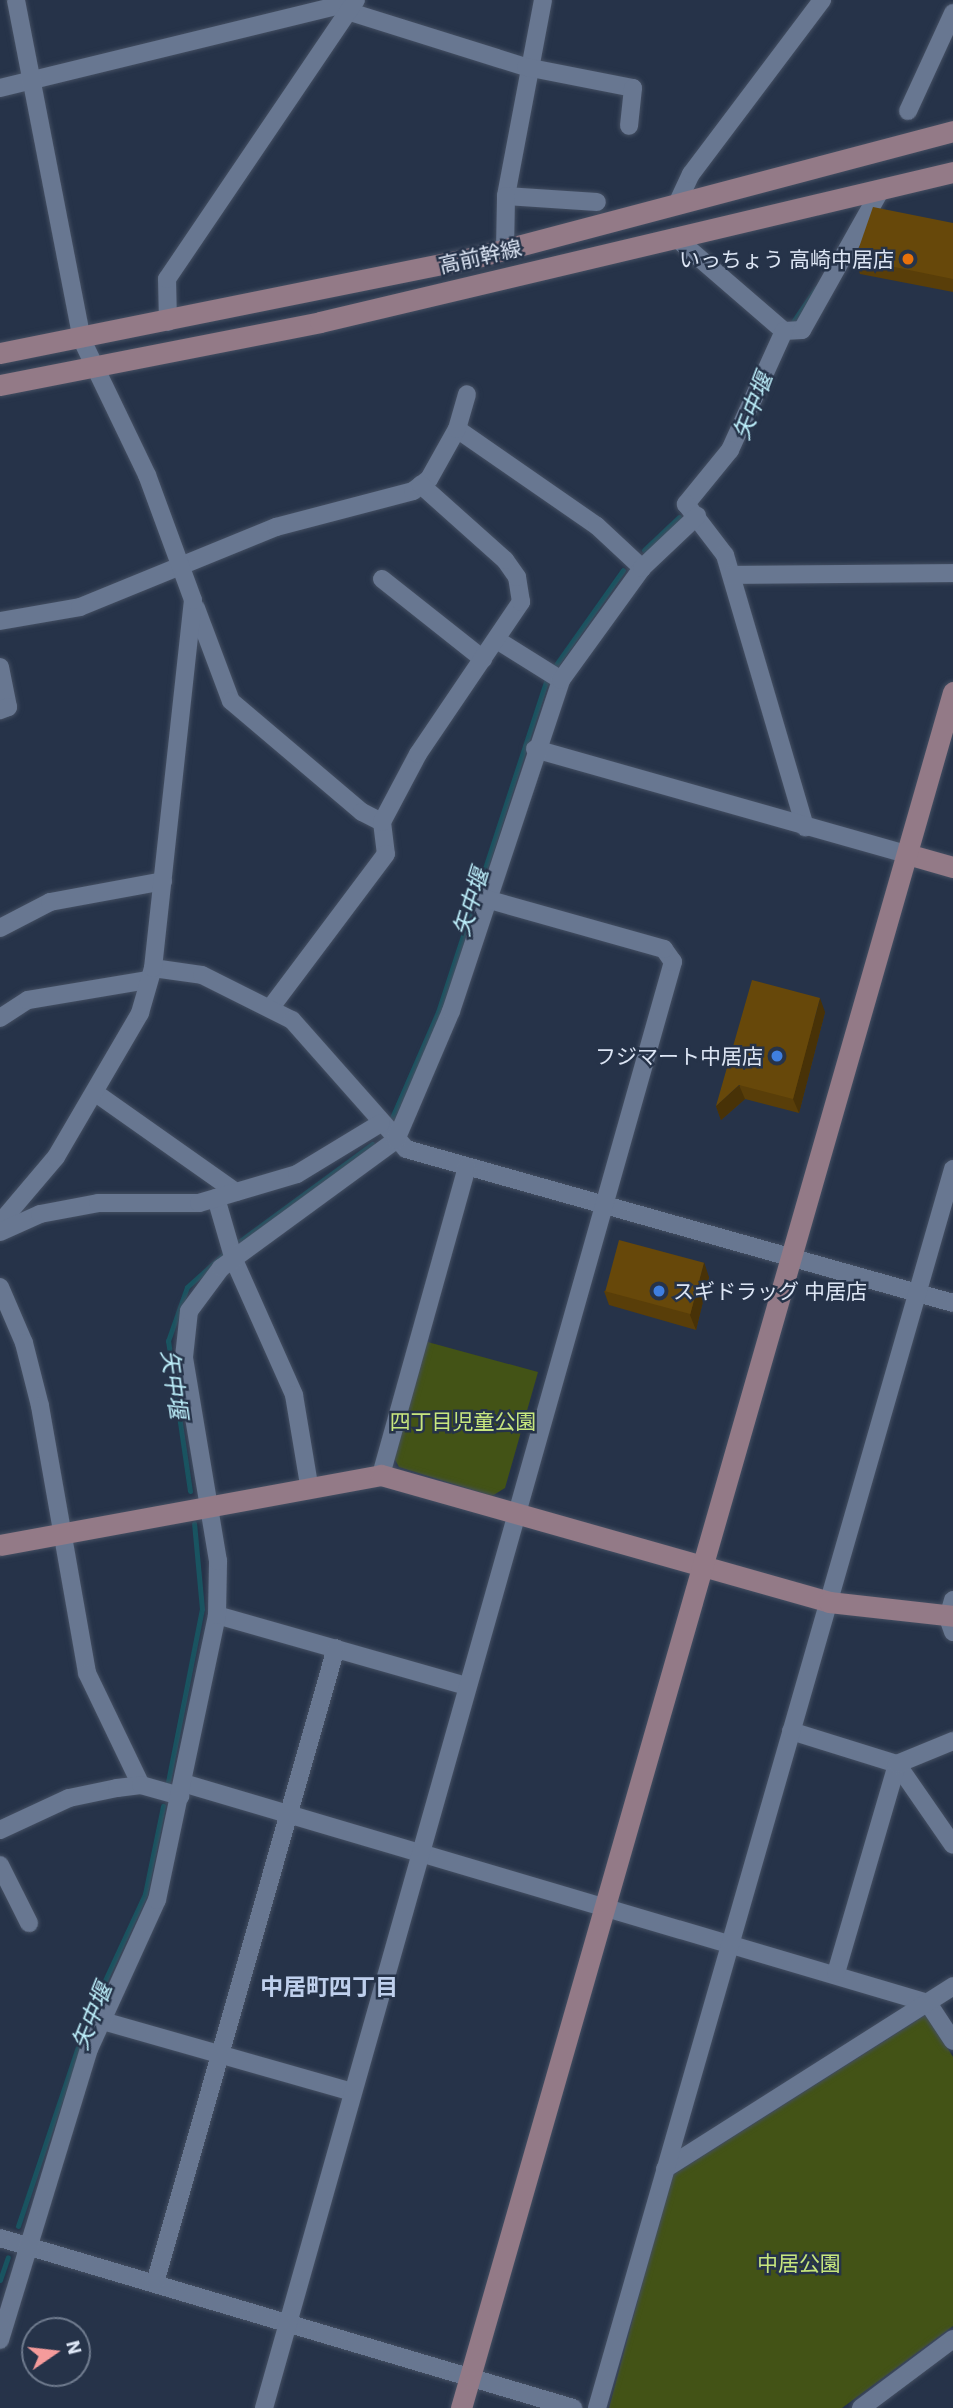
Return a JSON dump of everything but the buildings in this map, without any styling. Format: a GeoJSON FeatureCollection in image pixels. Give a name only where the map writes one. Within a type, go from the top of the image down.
{"type":"FeatureCollection","features":[{"type":"Feature","properties":{"kind":"street"},"geometry":{"type":"LineString","coordinates":[[16,0],[82,340],[91,365],[147,475],[231,701],[362,812],[382,822]]}},
{"type":"Feature","properties":{"kind":"street"},"geometry":{"type":"LineString","coordinates":[[505,250],[506,196],[526,67],[542,0]]}},
{"type":"Feature","properties":{"kind":"street"},"geometry":{"type":"LineString","coordinates":[[676,206],[691,174],[822,0]]}},
{"type":"Feature","properties":{"kind":"street"},"geometry":{"type":"LineString","coordinates":[[168,322],[167,279],[352,5]]}},
{"type":"Feature","properties":{"kind":"street"},"geometry":{"type":"LineString","coordinates":[[0,88],[352,5],[526,67],[634,88],[629,126]]}},
{"type":"Feature","properties":{"kind":"street"},"geometry":{"type":"LineString","coordinates":[[908,111],[953,13]]}},
{"type":"Feature","properties":{"kind":"street","name":"高前幹線"},"geometry":{"type":"LineString","coordinates":[[0,353],[82,340],[505,250],[953,131]]}},
{"type":"Feature","properties":{"kind":"street","name":"高前幹線"},"geometry":{"type":"LineString","coordinates":[[0,385],[320,321],[953,172]]}},
{"type":"Feature","properties":{"kind":"street"},"geometry":{"type":"LineString","coordinates":[[675,237],[784,331],[802,330],[881,189]]}},
{"type":"Feature","properties":{"kind":"street"},"geometry":{"type":"LineString","coordinates":[[506,196],[597,202]]}},
{"type":"Feature","properties":{"kind":"street"},"geometry":{"type":"LineString","coordinates":[[784,331],[730,450],[689,495],[686,504],[697,516],[732,575],[805,827]]}},
{"type":"Feature","properties":{"kind":"street"},"geometry":{"type":"LineString","coordinates":[[0,621],[80,607],[182,568],[275,527],[389,502],[421,485],[457,429],[467,394]]}},
{"type":"Feature","properties":{"kind":"street"},"geometry":{"type":"LineString","coordinates":[[457,429],[597,526],[642,568]]}},
{"type":"Feature","properties":{"kind":"street"},"geometry":{"type":"LineString","coordinates":[[271,1007],[386,854],[382,822],[418,754],[521,602],[517,577],[421,485]]}},
{"type":"Feature","properties":{"kind":"street"},"geometry":{"type":"LineString","coordinates":[[0,2340],[103,2021],[157,1900],[217,1615],[218,1561],[183,1330],[201,1290],[234,1260],[396,1140],[451,1011],[535,749],[561,680],[642,568],[697,516]]}},
{"type":"Feature","properties":{"kind":"street"},"geometry":{"type":"LineString","coordinates":[[732,575],[953,573]]}},
{"type":"Feature","properties":{"kind":"street"},"geometry":{"type":"LineString","coordinates":[[382,579],[483,659]]}},
{"type":"Feature","properties":{"kind":"street"},"geometry":{"type":"LineString","coordinates":[[0,1223],[97,1094],[141,1013],[151,974],[163,881],[193,600]]}},
{"type":"Feature","properties":{"kind":"street"},"geometry":{"type":"LineString","coordinates":[[497,640],[561,680]]}},
{"type":"Feature","properties":{"kind":"street"},"geometry":{"type":"LineString","coordinates":[[0,667],[8,707],[0,710]]}},
{"type":"Feature","properties":{"kind":"street"},"geometry":{"type":"LineString","coordinates":[[461,2408],[953,692]]}},
{"type":"Feature","properties":{"kind":"street"},"geometry":{"type":"LineString","coordinates":[[535,749],[953,867]]}},
{"type":"Feature","properties":{"kind":"street"},"geometry":{"type":"LineString","coordinates":[[0,928],[50,902],[163,881]]}},
{"type":"Feature","properties":{"kind":"street"},"geometry":{"type":"LineString","coordinates":[[264,2408],[601,1205],[672,970],[671,955],[486,899]]}},
{"type":"Feature","properties":{"kind":"street"},"geometry":{"type":"LineString","coordinates":[[0,1018],[29,1000],[151,974],[202,975],[271,1007],[292,1020],[396,1140],[467,1167],[953,1303]]}},
{"type":"Feature","properties":{"kind":"street"},"geometry":{"type":"LineString","coordinates":[[97,1094],[236,1192]]}},
{"type":"Feature","properties":{"kind":"street"},"geometry":{"type":"LineString","coordinates":[[0,1232],[40,1214],[98,1203],[216,1198],[319,1164],[381,1123]]}},
{"type":"Feature","properties":{"kind":"street"},"geometry":{"type":"LineString","coordinates":[[381,1475],[467,1167]]}},
{"type":"Feature","properties":{"kind":"street"},"geometry":{"type":"LineString","coordinates":[[597,2408],[728,1943],[953,1169]]}},
{"type":"Feature","properties":{"kind":"street"},"geometry":{"type":"LineString","coordinates":[[216,1198],[234,1260],[294,1395],[309,1485]]}},
{"type":"Feature","properties":{"kind":"street"},"geometry":{"type":"LineString","coordinates":[[0,1286],[6,1312],[40,1406],[87,1673],[141,1785]]}},
{"type":"Feature","properties":{"kind":"street"},"geometry":{"type":"LineString","coordinates":[[0,1545],[60,1529],[381,1475],[516,1511],[700,1569],[829,1602],[952,1617]]}},
{"type":"Feature","properties":{"kind":"street"},"geometry":{"type":"LineString","coordinates":[[217,1615],[466,1686]]}},
{"type":"Feature","properties":{"kind":"street"},"geometry":{"type":"LineString","coordinates":[[155,2283],[336,1648]]}},
{"type":"Feature","properties":{"kind":"street"},"geometry":{"type":"LineString","coordinates":[[791,1731],[897,1764],[953,1845]]}},
{"type":"Feature","properties":{"kind":"street"},"geometry":{"type":"LineString","coordinates":[[897,1764],[953,1741]]}},
{"type":"Feature","properties":{"kind":"street"},"geometry":{"type":"LineString","coordinates":[[836,1973],[897,1764]]}},
{"type":"Feature","properties":{"kind":"street"},"geometry":{"type":"LineString","coordinates":[[0,1830],[69,1798],[141,1785],[181,1789],[419,1849],[605,1908],[836,1973],[928,2003],[953,2041]]}},
{"type":"Feature","properties":{"kind":"street"},"geometry":{"type":"LineString","coordinates":[[0,1865],[29,1923]]}},
{"type":"Feature","properties":{"kind":"street"},"geometry":{"type":"LineString","coordinates":[[665,2169],[953,1986]]}},
{"type":"Feature","properties":{"kind":"street"},"geometry":{"type":"LineString","coordinates":[[103,2021],[352,2092]]}},
{"type":"Feature","properties":{"kind":"street"},"geometry":{"type":"LineString","coordinates":[[0,2238],[289,2321],[573,2408]]}},
{"type":"Feature","properties":{"kind":"street"},"geometry":{"type":"LineString","coordinates":[[861,2408],[953,2339]]}},
{"type":"Feature","properties":{"kind":"green space","name":"四丁目児童公園"},"geometry":{"type":"Polygon","coordinates":[[[424,1341],[538,1372],[505,1488],[492,1496],[399,1467],[392,1454],[424,1341]]]}},
{"type":"Feature","properties":{"kind":"green space","name":"中居公園"},"geometry":{"type":"Polygon","coordinates":[[[927,2014],[953,2057],[953,2326],[842,2408],[609,2408],[671,2176],[927,2014]]]}},
{"type":"Feature","properties":{"kind":"waterway","name":"矢中堰"},"geometry":{"type":"LineString","coordinates":[[793,322],[816,288]]}},
{"type":"Feature","properties":{"kind":"waterway","name":"矢中堰"},"geometry":{"type":"LineString","coordinates":[[644,550],[679,517]]}},
{"type":"Feature","properties":{"kind":"waterway","name":"矢中堰"},"geometry":{"type":"LineString","coordinates":[[553,669],[623,570]]}},
{"type":"Feature","properties":{"kind":"waterway","name":"矢中堰"},"geometry":{"type":"LineString","coordinates":[[391,1120],[438,1012],[546,681]]}},
{"type":"Feature","properties":{"kind":"waterway","name":"矢中堰"},"geometry":{"type":"LineString","coordinates":[[236,1244],[372,1144]]}},
{"type":"Feature","properties":{"kind":"waterway","name":"矢中堰"},"geometry":{"type":"LineString","coordinates":[[190,1491],[168,1341],[187,1287],[224,1254]]}},
{"type":"Feature","properties":{"kind":"waterway","name":"矢中堰"},"geometry":{"type":"LineString","coordinates":[[167,1787],[202,1609],[194,1523]]}},
{"type":"Feature","properties":{"kind":"waterway","name":"矢中堰"},"geometry":{"type":"LineString","coordinates":[[18,2226],[88,2017],[145,1894],[163,1806]]}},
{"type":"Feature","properties":{"kind":"waterway","name":"矢中堰"},"geometry":{"type":"LineString","coordinates":[[0,2280],[8,2257]]}},
{"type":"Feature","properties":{"kind":"place","name":"いっちょう 高崎中居店"},"geometry":{"type":"Point","coordinates":[908,259]}},
{"type":"Feature","properties":{"kind":"place","name":"フジマート中居店"},"geometry":{"type":"Point","coordinates":[777,1056]}},
{"type":"Feature","properties":{"kind":"place","name":"スギドラッグ 中居店"},"geometry":{"type":"Point","coordinates":[659,1291]}},
{"type":"Feature","properties":{"kind":"district","name":"中居町四丁目"},"geometry":{"type":"Point","coordinates":[329,1986]}}]}
